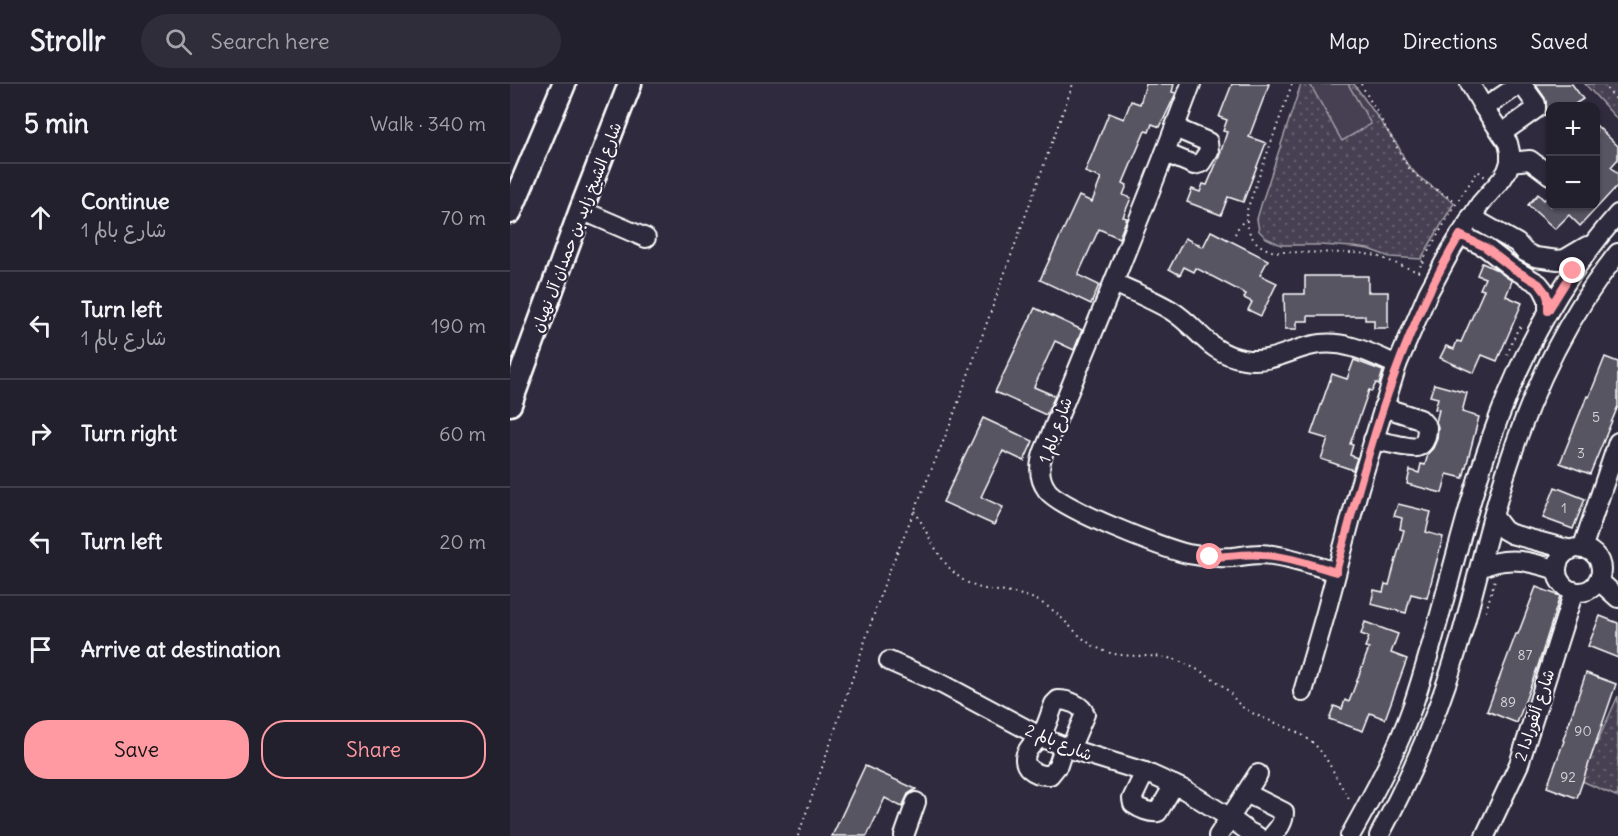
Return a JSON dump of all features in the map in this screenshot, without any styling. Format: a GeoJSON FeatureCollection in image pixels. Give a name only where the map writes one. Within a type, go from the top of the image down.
{"type":"FeatureCollection","features":[{"type":"Feature","properties":{"kind":"main road"},"geometry":{"type":"LineString","coordinates":[[510,213],[564,84]]}},
{"type":"Feature","properties":{"kind":"main road","name":"شارع الشيخ زايد بن حمدان آل نهيان"},"geometry":{"type":"LineString","coordinates":[[510,404],[630,84]]}},
{"type":"Feature","properties":{"kind":"street","name":"شارع بالم 1"},"geometry":{"type":"LineString","coordinates":[[1191,84],[1114,283],[1041,461],[1042,481],[1054,498],[1062,503],[1117,528],[1185,553],[1216,557],[1273,556],[1336,572]]}},
{"type":"Feature","properties":{"kind":"street"},"geometry":{"type":"LineString","coordinates":[[1303,692],[1373,440],[1397,365],[1417,316],[1440,270],[1471,217],[1502,179],[1510,162],[1508,143],[1470,84]]}},
{"type":"Feature","properties":{"kind":"street"},"geometry":{"type":"LineString","coordinates":[[1484,108],[1516,86],[1523,86],[1536,104],[1536,109],[1502,133]]}},
{"type":"Feature","properties":{"kind":"street"},"geometry":{"type":"LineString","coordinates":[[1165,153],[1194,165],[1202,163],[1209,150],[1208,142],[1175,128]]}},
{"type":"Feature","properties":{"kind":"street"},"geometry":{"type":"LineString","coordinates":[[1510,162],[1530,160],[1546,171]]}},
{"type":"Feature","properties":{"kind":"street"},"geometry":{"type":"LineString","coordinates":[[581,210],[646,238]]}},
{"type":"Feature","properties":{"kind":"street"},"geometry":{"type":"LineString","coordinates":[[1350,836],[1383,776],[1409,716],[1433,642],[1487,450],[1515,376],[1548,311],[1573,271],[1618,214]]}},
{"type":"Feature","properties":{"kind":"street"},"geometry":{"type":"LineString","coordinates":[[1471,217],[1517,243],[1530,255],[1541,258],[1565,259],[1594,242]]}},
{"type":"Feature","properties":{"kind":"street"},"geometry":{"type":"LineString","coordinates":[[1460,235],[1485,247],[1512,268],[1539,284],[1546,293],[1548,311]]}},
{"type":"Feature","properties":{"kind":"street"},"geometry":{"type":"LineString","coordinates":[[1506,262],[1504,258],[1506,249],[1517,243]]}},
{"type":"Feature","properties":{"kind":"street"},"geometry":{"type":"LineString","coordinates":[[1379,836],[1412,769],[1458,649],[1510,458],[1537,388],[1577,312],[1618,252]]}},
{"type":"Feature","properties":{"kind":"street"},"geometry":{"type":"LineString","coordinates":[[1528,277],[1540,271],[1541,258]]}},
{"type":"Feature","properties":{"kind":"street"},"geometry":{"type":"LineString","coordinates":[[1114,283],[1172,311],[1208,343],[1236,357],[1268,360],[1315,345],[1338,344],[1360,349],[1397,365]]}},
{"type":"Feature","properties":{"kind":"street"},"geometry":{"type":"LineString","coordinates":[[1373,440],[1415,447],[1422,444],[1427,435],[1427,427],[1420,419],[1383,407]]}},
{"type":"Feature","properties":{"kind":"street"},"geometry":{"type":"LineString","coordinates":[[1576,549],[1618,442]]}},
{"type":"Feature","properties":{"kind":"street"},"geometry":{"type":"LineString","coordinates":[[1494,517],[1504,530],[1517,536],[1576,549],[1594,555],[1598,560],[1600,574],[1598,580],[1588,590],[1574,591],[1567,588],[1558,577],[1559,560],[1566,552],[1576,549]]}},
{"type":"Feature","properties":{"kind":"street"},"geometry":{"type":"LineString","coordinates":[[1513,560],[1517,536]]}},
{"type":"Feature","properties":{"kind":"street"},"geometry":{"type":"LineString","coordinates":[[1480,568],[1496,561],[1513,560],[1557,570]]}},
{"type":"Feature","properties":{"kind":"street"},"geometry":{"type":"LineString","coordinates":[[1598,580],[1618,598]]}},
{"type":"Feature","properties":{"kind":"street","name":"شارع ألفورادا 2"},"geometry":{"type":"LineString","coordinates":[[1485,836],[1519,764],[1574,591]]}},
{"type":"Feature","properties":{"kind":"street","name":"شارع بالم 2"},"geometry":{"type":"LineString","coordinates":[[889,661],[944,686],[1041,737],[1067,748],[1145,772],[1185,790],[1257,836]]}},
{"type":"Feature","properties":{"kind":"street"},"geometry":{"type":"LineString","coordinates":[[1058,700],[1082,707],[1086,714],[1067,748],[1050,775],[1042,776],[1028,770],[1024,762],[1029,748],[1041,737],[1054,704],[1058,700]]}},
{"type":"Feature","properties":{"kind":"street"},"geometry":{"type":"LineString","coordinates":[[1409,716],[1415,721],[1418,729],[1409,756],[1412,769]]}},
{"type":"Feature","properties":{"kind":"street"},"geometry":{"type":"LineString","coordinates":[[1145,772],[1132,798],[1136,807],[1152,813],[1158,812],[1174,785]]}},
{"type":"Feature","properties":{"kind":"street"},"geometry":{"type":"LineString","coordinates":[[1218,836],[1258,774]]}},
{"type":"Feature","properties":{"kind":"street"},"geometry":{"type":"LineString","coordinates":[[1246,793],[1284,812],[1284,819],[1272,836]]}},
{"type":"Feature","properties":{"kind":"street"},"geometry":{"type":"LineString","coordinates":[[904,836],[916,802]]}},
{"type":"Feature","properties":{"kind":"path"},"geometry":{"type":"LineString","coordinates":[[798,836],[886,579],[973,361],[1072,84]]}},
{"type":"Feature","properties":{"kind":"path"},"geometry":{"type":"LineString","coordinates":[[1292,84],[1250,200],[1246,219],[1247,228],[1252,237],[1258,244],[1275,252],[1359,253],[1377,256],[1418,272],[1422,262],[1440,270]]}},
{"type":"Feature","properties":{"kind":"path"},"geometry":{"type":"LineString","coordinates":[[1361,84],[1408,167],[1422,181],[1457,202]]}},
{"type":"Feature","properties":{"kind":"path"},"geometry":{"type":"LineString","coordinates":[[1603,84],[1618,101]]}},
{"type":"Feature","properties":{"kind":"path"},"geometry":{"type":"LineString","coordinates":[[1235,234],[1246,219]]}},
{"type":"Feature","properties":{"kind":"path"},"geometry":{"type":"LineString","coordinates":[[915,511],[943,560],[957,576],[966,582],[987,590],[1028,596],[1055,612],[1081,638],[1100,649],[1121,655],[1161,656],[1184,663],[1221,685],[1241,706],[1307,738],[1322,753],[1340,785],[1362,814]]}},
{"type":"Feature","properties":{"kind":"shaded area"},"geometry":{"type":"Polygon","coordinates":[[[1301,84],[1354,84],[1398,146],[1407,164],[1418,176],[1454,203],[1421,259],[1390,257],[1368,249],[1353,247],[1281,245],[1266,238],[1259,231],[1257,219],[1301,84]]]}},
{"type":"Feature","properties":{"kind":"shaded area"},"geometry":{"type":"Polygon","coordinates":[[[1310,84],[1348,84],[1371,124],[1342,141],[1310,84]]]}},
{"type":"Feature","properties":{"kind":"shaded area"},"geometry":{"type":"Polygon","coordinates":[[[1585,84],[1618,84],[1618,120],[1585,84]]]}},
{"type":"Feature","properties":{"kind":"shaded area"},"geometry":{"type":"Polygon","coordinates":[[[1618,696],[1618,797],[1580,780],[1618,696]]]}},
{"type":"Feature","properties":{"kind":"building"},"geometry":{"type":"Polygon","coordinates":[[[1146,84],[1174,84],[1172,92],[1176,93],[1160,127],[1152,124],[1149,132],[1145,131],[1123,183],[1127,185],[1123,195],[1131,198],[1123,217],[1127,218],[1119,238],[1099,229],[1078,275],[1099,285],[1091,304],[1040,280],[1079,196],[1092,202],[1101,178],[1085,172],[1109,113],[1124,119],[1131,101],[1140,104],[1146,84]]]}},
{"type":"Feature","properties":{"kind":"building"},"geometry":{"type":"Polygon","coordinates":[[[1232,84],[1269,84],[1249,137],[1266,143],[1243,202],[1228,197],[1221,215],[1187,202],[1192,189],[1200,192],[1203,184],[1207,185],[1219,157],[1227,132],[1223,131],[1227,120],[1219,117],[1232,84]]]}},
{"type":"Feature","properties":{"kind":"building"},"geometry":{"type":"Polygon","coordinates":[[[1535,84],[1572,84],[1583,99],[1578,102],[1546,104],[1545,98],[1535,84]]]}},
{"type":"Feature","properties":{"kind":"building"},"geometry":{"type":"Polygon","coordinates":[[[1600,129],[1618,146],[1618,159],[1611,167],[1618,174],[1618,185],[1600,204],[1600,129]]]}},
{"type":"Feature","properties":{"kind":"building"},"geometry":{"type":"Polygon","coordinates":[[[1538,194],[1544,200],[1546,198],[1546,210],[1595,210],[1580,226],[1569,215],[1555,229],[1528,205],[1538,194]]]}},
{"type":"Feature","properties":{"kind":"building"},"geometry":{"type":"Polygon","coordinates":[[[1211,231],[1268,260],[1260,275],[1277,283],[1261,316],[1248,310],[1252,302],[1244,298],[1246,294],[1196,268],[1194,272],[1184,267],[1180,275],[1169,269],[1185,238],[1203,247],[1211,231]]]}},
{"type":"Feature","properties":{"kind":"building"},"geometry":{"type":"Polygon","coordinates":[[[1482,263],[1512,281],[1506,296],[1522,303],[1497,361],[1482,355],[1474,373],[1440,358],[1446,346],[1454,349],[1457,341],[1461,342],[1484,290],[1480,289],[1485,278],[1477,275],[1482,263]]]}},
{"type":"Feature","properties":{"kind":"building"},"geometry":{"type":"Polygon","coordinates":[[[1305,276],[1368,276],[1368,292],[1388,292],[1388,328],[1374,328],[1374,320],[1365,320],[1365,316],[1308,316],[1308,321],[1297,321],[1297,329],[1285,329],[1284,294],[1305,294],[1305,276]]]}},
{"type":"Feature","properties":{"kind":"building"},"geometry":{"type":"Polygon","coordinates":[[[1035,308],[1082,330],[1074,350],[1055,341],[1034,387],[1055,396],[1046,415],[995,392],[1035,308]]]}},
{"type":"Feature","properties":{"kind":"building"},"geometry":{"type":"Polygon","coordinates":[[[1605,357],[1618,362],[1618,406],[1590,474],[1560,463],[1605,357]]]}},
{"type":"Feature","properties":{"kind":"building"},"geometry":{"type":"Polygon","coordinates":[[[1354,360],[1383,371],[1379,384],[1376,383],[1372,391],[1369,390],[1350,444],[1353,445],[1350,455],[1357,458],[1353,470],[1321,459],[1328,439],[1311,434],[1332,374],[1347,379],[1354,360]]]}},
{"type":"Feature","properties":{"kind":"building"},"geometry":{"type":"Polygon","coordinates":[[[1434,384],[1467,393],[1462,412],[1479,417],[1463,478],[1447,474],[1442,493],[1407,484],[1410,470],[1419,473],[1421,464],[1425,465],[1428,454],[1437,439],[1436,422],[1439,410],[1435,409],[1438,398],[1430,396],[1434,384]]]}},
{"type":"Feature","properties":{"kind":"building"},"geometry":{"type":"Polygon","coordinates":[[[983,418],[1033,441],[1024,461],[1003,451],[981,497],[1003,507],[994,525],[943,502],[983,418]]]}},
{"type":"Feature","properties":{"kind":"building"},"geometry":{"type":"Polygon","coordinates":[[[1555,487],[1585,499],[1573,529],[1543,518],[1555,487]]]}},
{"type":"Feature","properties":{"kind":"building"},"geometry":{"type":"Polygon","coordinates":[[[1398,504],[1431,512],[1426,532],[1443,537],[1427,598],[1411,594],[1406,613],[1371,604],[1374,590],[1383,592],[1385,584],[1389,585],[1404,530],[1400,529],[1402,518],[1394,516],[1398,504]]]}},
{"type":"Feature","properties":{"kind":"building"},"geometry":{"type":"Polygon","coordinates":[[[1536,587],[1560,596],[1517,723],[1487,711],[1536,587]]]}},
{"type":"Feature","properties":{"kind":"building"},"geometry":{"type":"Polygon","coordinates":[[[1600,616],[1618,623],[1618,658],[1588,646],[1600,616]]]}},
{"type":"Feature","properties":{"kind":"building"},"geometry":{"type":"Polygon","coordinates":[[[1365,622],[1398,634],[1391,653],[1407,659],[1385,719],[1370,713],[1363,731],[1329,719],[1334,706],[1342,709],[1345,700],[1349,702],[1369,648],[1365,647],[1369,637],[1361,634],[1365,622]]]}},
{"type":"Feature","properties":{"kind":"building"},"geometry":{"type":"Polygon","coordinates":[[[1586,673],[1616,684],[1577,798],[1547,787],[1586,673]]]}},
{"type":"Feature","properties":{"kind":"building"},"geometry":{"type":"Polygon","coordinates":[[[865,766],[916,789],[908,794],[902,807],[885,798],[867,836],[832,836],[865,766]]]}},
{"type":"Feature","properties":{"kind":"route"},"geometry":{"type":"LineString","coordinates":[[1210,557],[1261,554],[1286,558],[1336,572],[1371,446],[1397,365],[1428,293],[1460,235],[1485,247],[1512,268],[1539,284],[1546,293],[1548,311],[1573,271]]}}]}
